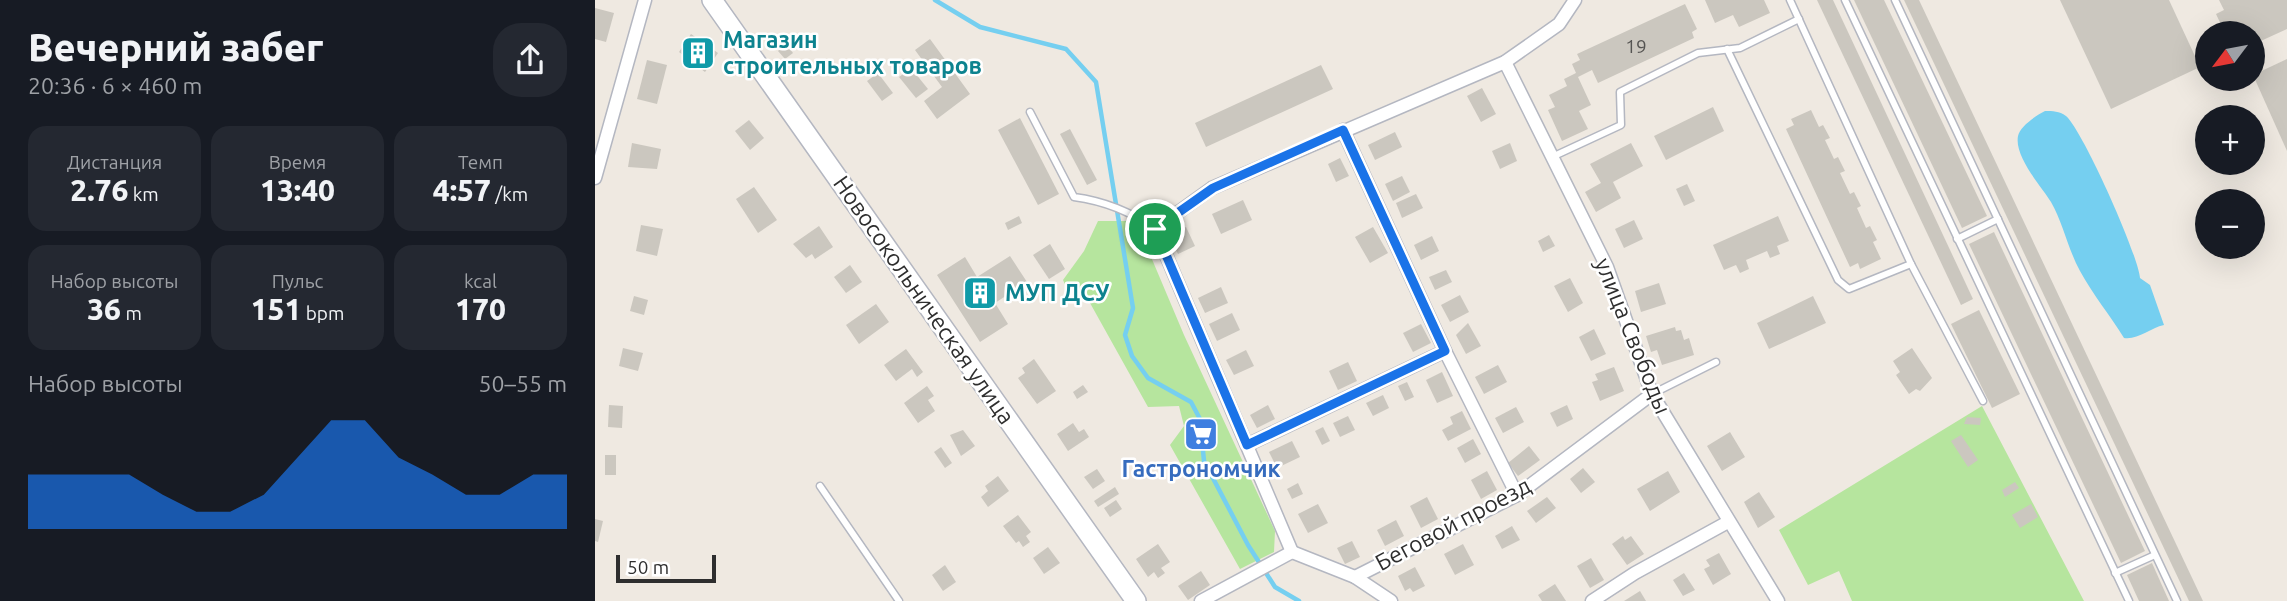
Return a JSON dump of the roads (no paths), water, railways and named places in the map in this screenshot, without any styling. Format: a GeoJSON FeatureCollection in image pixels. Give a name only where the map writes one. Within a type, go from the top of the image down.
{"type":"FeatureCollection","features":[{"type":"Feature","properties":{"kind":"main road","name":"Новосокольническая улица"},"geometry":{"type":"LineString","coordinates":[[712,0],[1136,601]]}},
{"type":"Feature","properties":{"kind":"street"},"geometry":{"type":"LineString","coordinates":[[595,178],[645,0]]}},
{"type":"Feature","properties":{"kind":"street"},"geometry":{"type":"LineString","coordinates":[[1391,601],[1355,577],[1292,552],[1155,229],[1213,188],[1505,62],[1559,24],[1575,0]]}},
{"type":"Feature","properties":{"kind":"street","name":"улица Свободы"},"geometry":{"type":"LineString","coordinates":[[1505,62],[1607,267],[1652,394],[1777,601]]}},
{"type":"Feature","properties":{"kind":"street"},"geometry":{"type":"LineString","coordinates":[[1343,130],[1445,351],[1517,495]]}},
{"type":"Feature","properties":{"kind":"street"},"geometry":{"type":"LineString","coordinates":[[1247,445],[1445,351]]}},
{"type":"Feature","properties":{"kind":"street","name":"Беговой проезд"},"geometry":{"type":"LineString","coordinates":[[1355,577],[1517,495],[1652,394]]}},
{"type":"Feature","properties":{"kind":"street"},"geometry":{"type":"LineString","coordinates":[[1592,601],[1635,573],[1728,522]]}},
{"type":"Feature","properties":{"kind":"street"},"geometry":{"type":"LineString","coordinates":[[1201,601],[1254,570],[1292,552]]}},
{"type":"Feature","properties":{"kind":"lane"},"geometry":{"type":"LineString","coordinates":[[1790,0],[1911,264],[1983,401]]}},
{"type":"Feature","properties":{"kind":"lane"},"geometry":{"type":"LineString","coordinates":[[1845,0],[2129,601]]}},
{"type":"Feature","properties":{"kind":"lane"},"geometry":{"type":"LineString","coordinates":[[1895,0],[2177,601]]}},
{"type":"Feature","properties":{"kind":"lane"},"geometry":{"type":"LineString","coordinates":[[1552,157],[1621,125],[1620,92],[1698,53],[1740,48],[1799,19]]}},
{"type":"Feature","properties":{"kind":"lane"},"geometry":{"type":"LineString","coordinates":[[1727,49],[1838,280],[1849,289],[1911,264]]}},
{"type":"Feature","properties":{"kind":"lane"},"geometry":{"type":"LineString","coordinates":[[1030,112],[1074,197],[1096,200],[1135,214],[1155,229]]}},
{"type":"Feature","properties":{"kind":"lane"},"geometry":{"type":"LineString","coordinates":[[1957,239],[1998,219]]}},
{"type":"Feature","properties":{"kind":"lane"},"geometry":{"type":"LineString","coordinates":[[1652,394],[1716,362]]}},
{"type":"Feature","properties":{"kind":"lane"},"geometry":{"type":"LineString","coordinates":[[820,486],[899,601]]}},
{"type":"Feature","properties":{"kind":"lane"},"geometry":{"type":"LineString","coordinates":[[2115,573],[2155,555]]}},
{"type":"Feature","properties":{"kind":"water"},"geometry":{"type":"Polygon","coordinates":[[[2045,111],[2066,116],[2074,126],[2120,220],[2140,278],[2150,285],[2164,325],[2134,337],[2124,338],[2080,271],[2055,210],[2024,162],[2018,144],[2022,128],[2045,111]]]}},
{"type":"Feature","properties":{"kind":"waterway"},"geometry":{"type":"LineString","coordinates":[[935,0],[980,27],[1066,49],[1096,82],[1133,308],[1125,335],[1132,356],[1148,378],[1191,402],[1200,419],[1204,461],[1248,545],[1275,587],[1299,601]]}},
{"type":"Feature","properties":{"kind":"place","name":"Магазин строительных товаров"},"geometry":{"type":"Point","coordinates":[698,53]}},
{"type":"Feature","properties":{"kind":"place","name":"МУП ДСУ"},"geometry":{"type":"Point","coordinates":[980,293]}},
{"type":"Feature","properties":{"kind":"place","name":"Гастрономчик"},"geometry":{"type":"Point","coordinates":[1201,434]}}]}
